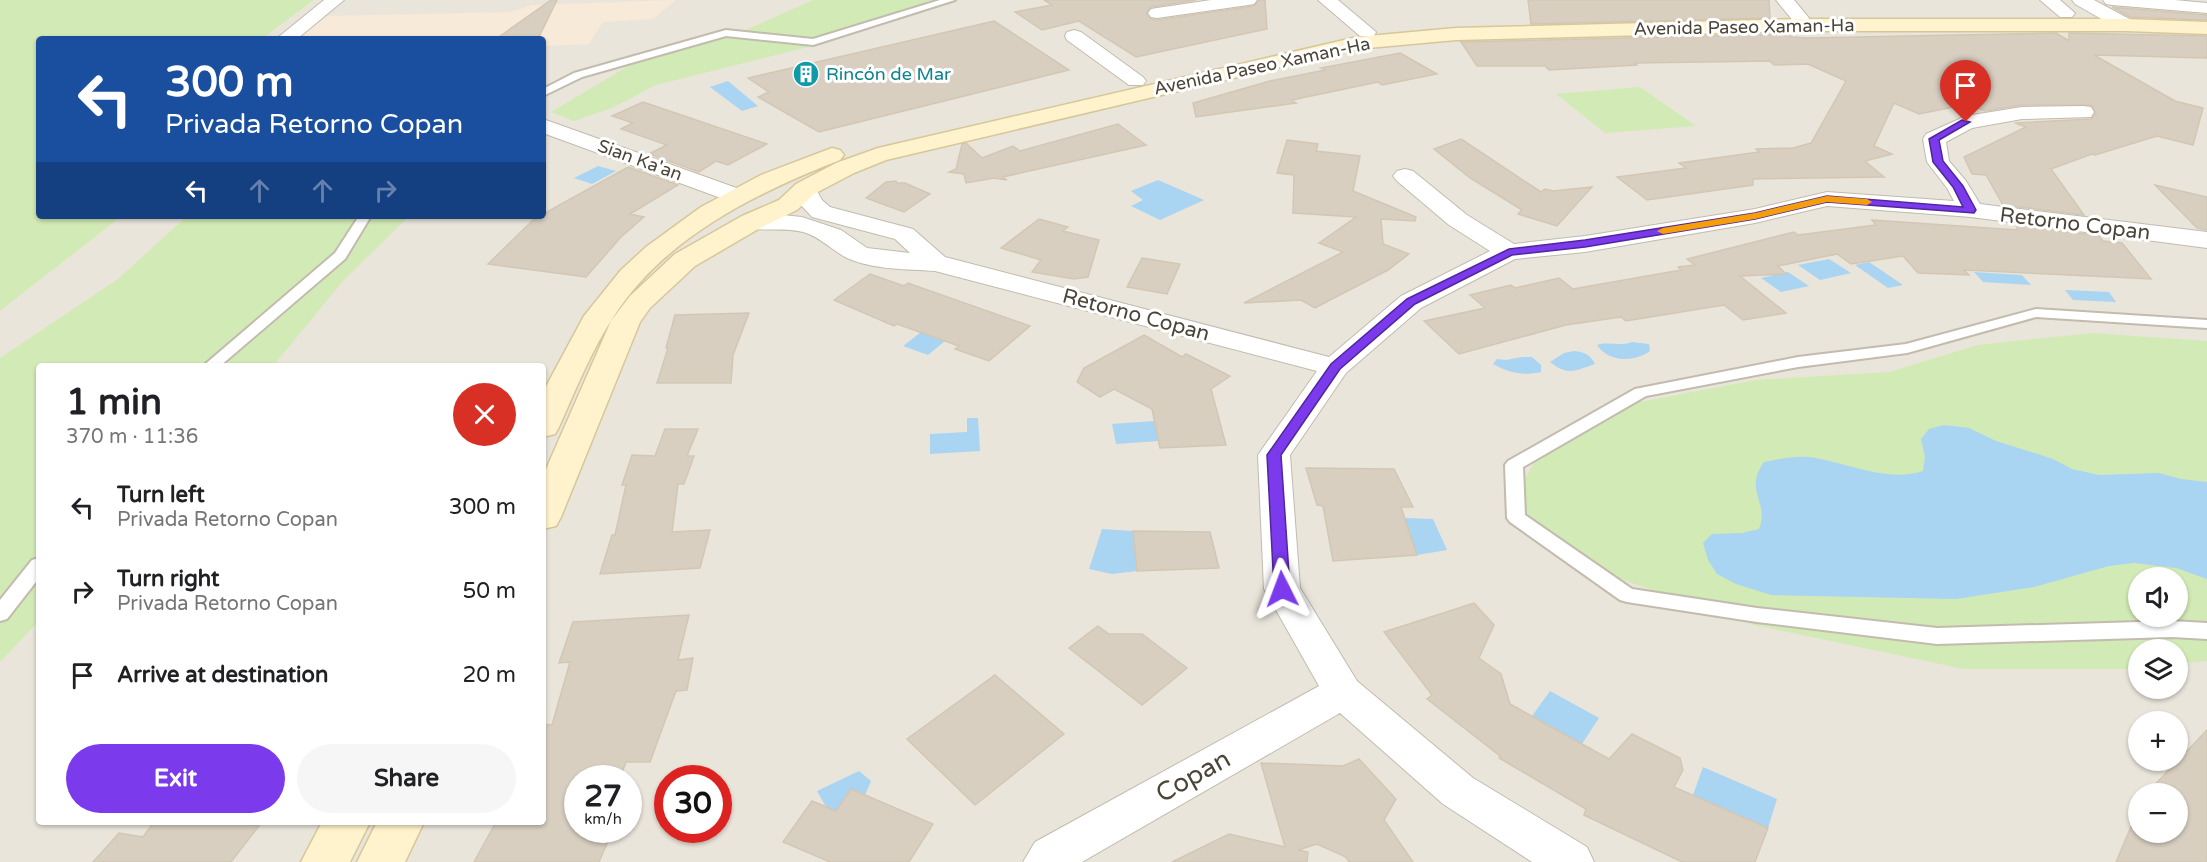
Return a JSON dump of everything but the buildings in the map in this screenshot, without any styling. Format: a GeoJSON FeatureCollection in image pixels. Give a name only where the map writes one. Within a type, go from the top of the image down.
{"type":"FeatureCollection","features":[{"type":"Feature","properties":{"kind":"main road","name":"Avenida Paseo Xaman-Ha"},"geometry":{"type":"LineString","coordinates":[[546,420],[563,381],[610,300],[655,253],[736,196],[836,163],[1294,51],[1332,36],[1472,27],[1800,18],[2066,4],[2207,28]]}},
{"type":"Feature","properties":{"kind":"main road","name":"Avenida Paseo Xaman-Ha"},"geometry":{"type":"LineString","coordinates":[[546,510],[626,321],[640,302],[685,260],[751,222],[788,205],[836,163],[890,136],[1136,81],[1294,51],[1472,27],[1799,25],[2115,13],[2207,18]]}},
{"type":"Feature","properties":{"kind":"main road"},"geometry":{"type":"LineString","coordinates":[[655,253],[685,260]]}},
{"type":"Feature","properties":{"kind":"main road"},"geometry":{"type":"LineString","coordinates":[[325,862],[345,825]]}},
{"type":"Feature","properties":{"kind":"main road"},"geometry":{"type":"LineString","coordinates":[[381,862],[400,825]]}},
{"type":"Feature","properties":{"kind":"street"},"geometry":{"type":"LineString","coordinates":[[289,36],[335,0]]}},
{"type":"Feature","properties":{"kind":"street"},"geometry":{"type":"LineString","coordinates":[[1157,13],[1248,0]]}},
{"type":"Feature","properties":{"kind":"street"},"geometry":{"type":"LineString","coordinates":[[1328,0],[1367,32]]}},
{"type":"Feature","properties":{"kind":"street"},"geometry":{"type":"LineString","coordinates":[[1785,0],[1800,18]]}},
{"type":"Feature","properties":{"kind":"street"},"geometry":{"type":"LineString","coordinates":[[2115,13],[2207,8]]}},
{"type":"Feature","properties":{"kind":"street"},"geometry":{"type":"LineString","coordinates":[[1074,36],[1136,81]]}},
{"type":"Feature","properties":{"kind":"street"},"geometry":{"type":"LineString","coordinates":[[1971,210],[1958,186],[1938,162],[1934,139],[1966,122],[2022,113],[2083,112]]}},
{"type":"Feature","properties":{"kind":"street","name":"Sian Ka'an"},"geometry":{"type":"LineString","coordinates":[[546,127],[736,196]]}},
{"type":"Feature","properties":{"kind":"street"},"geometry":{"type":"LineString","coordinates":[[1405,176],[1458,220],[1509,252]]}},
{"type":"Feature","properties":{"kind":"street","name":"Retorno Copan"},"geometry":{"type":"LineString","coordinates":[[805,189],[812,204],[821,212],[904,234],[936,263]]}},
{"type":"Feature","properties":{"kind":"street","name":"Retorno Copan"},"geometry":{"type":"LineString","coordinates":[[1571,862],[1458,791],[1343,693],[1282,589],[1274,455],[1335,367],[1411,302],[1509,252],[1585,244],[1755,216],[1827,199],[1971,210],[2207,240]]}},
{"type":"Feature","properties":{"kind":"street","name":"Retorno Copan"},"geometry":{"type":"LineString","coordinates":[[751,222],[782,220],[803,224],[835,236],[856,252],[895,260],[936,263],[1335,367]]}},
{"type":"Feature","properties":{"kind":"street","name":"Copan"},"geometry":{"type":"LineString","coordinates":[[1046,862],[1051,856],[1343,693]]}},
{"type":"Feature","properties":{"kind":"lane"},"geometry":{"type":"LineString","coordinates":[[546,92],[579,75],[726,33],[813,42],[950,0]]}},
{"type":"Feature","properties":{"kind":"lane"},"geometry":{"type":"LineString","coordinates":[[215,363],[340,256],[363,219]]}},
{"type":"Feature","properties":{"kind":"lane"},"geometry":{"type":"LineString","coordinates":[[2207,324],[2036,313],[1907,348],[1798,362],[1641,392],[1514,465],[1516,518],[1628,594],[1757,615],[1937,636],[2172,629],[2207,631]]}},
{"type":"Feature","properties":{"kind":"lane"},"geometry":{"type":"LineString","coordinates":[[0,614],[36,569]]}},
{"type":"Feature","properties":{"kind":"shaded area"},"geometry":{"type":"Polygon","coordinates":[[[314,0],[2207,0],[2207,862],[0,862],[0,311],[118,219],[546,219],[546,36],[266,36],[314,0]]]}},
{"type":"Feature","properties":{"kind":"shaded area"},"geometry":{"type":"Polygon","coordinates":[[[676,0],[653,19],[603,22],[589,44],[546,46],[546,36],[299,36],[326,16],[510,12],[532,5],[676,0]]]}},
{"type":"Feature","properties":{"kind":"green space"},"geometry":{"type":"Polygon","coordinates":[[[0,0],[314,0],[266,36],[36,36],[36,219],[118,219],[0,311],[0,0]]]}},
{"type":"Feature","properties":{"kind":"green space"},"geometry":{"type":"Polygon","coordinates":[[[813,0],[959,0],[816,45],[656,85],[612,108],[574,121],[551,112],[635,62],[737,34],[813,0]]]}},
{"type":"Feature","properties":{"kind":"green space"},"geometry":{"type":"Polygon","coordinates":[[[1640,87],[1696,126],[1605,133],[1556,94],[1640,87]]]}},
{"type":"Feature","properties":{"kind":"green space"},"geometry":{"type":"Polygon","coordinates":[[[184,219],[406,219],[343,281],[275,363],[36,363],[36,624],[0,662],[0,358],[118,279],[184,219]]]}},
{"type":"Feature","properties":{"kind":"green space"},"geometry":{"type":"Polygon","coordinates":[[[2092,333],[2207,341],[2207,661],[2188,663],[2188,639],[2128,639],[2128,669],[1964,669],[1754,625],[1571,562],[1512,502],[1546,441],[1624,405],[1755,380],[1889,372],[1978,345],[2092,333]]]}},
{"type":"Feature","properties":{"kind":"water"},"geometry":{"type":"Polygon","coordinates":[[[728,81],[758,106],[742,111],[710,87],[728,81]]]}},
{"type":"Feature","properties":{"kind":"water"},"geometry":{"type":"Polygon","coordinates":[[[598,166],[616,171],[592,184],[574,178],[598,166]]]}},
{"type":"Feature","properties":{"kind":"water"},"geometry":{"type":"Polygon","coordinates":[[[1158,180],[1204,200],[1160,220],[1131,206],[1143,200],[1131,191],[1158,180]]]}},
{"type":"Feature","properties":{"kind":"water"},"geometry":{"type":"Polygon","coordinates":[[[1829,259],[1851,273],[1820,280],[1798,265],[1829,259]]]}},
{"type":"Feature","properties":{"kind":"water"},"geometry":{"type":"Polygon","coordinates":[[[1869,262],[1903,285],[1888,288],[1855,265],[1869,262]]]}},
{"type":"Feature","properties":{"kind":"water"},"geometry":{"type":"Polygon","coordinates":[[[1788,272],[1809,286],[1781,292],[1761,278],[1788,272]]]}},
{"type":"Feature","properties":{"kind":"water"},"geometry":{"type":"Polygon","coordinates":[[[1974,272],[2022,275],[2031,285],[1983,282],[1974,272]]]}},
{"type":"Feature","properties":{"kind":"water"},"geometry":{"type":"Polygon","coordinates":[[[2065,290],[2109,292],[2116,302],[2073,300],[2065,290]]]}},
{"type":"Feature","properties":{"kind":"water"},"geometry":{"type":"Polygon","coordinates":[[[921,332],[945,341],[928,355],[903,346],[921,332]]]}},
{"type":"Feature","properties":{"kind":"water"},"geometry":{"type":"Polygon","coordinates":[[[1632,342],[1649,344],[1650,351],[1630,359],[1622,359],[1608,355],[1597,345],[1623,344],[1632,342]]]}},
{"type":"Feature","properties":{"kind":"water"},"geometry":{"type":"Polygon","coordinates":[[[1574,351],[1586,354],[1595,364],[1567,371],[1550,362],[1564,353],[1574,351]]]}},
{"type":"Feature","properties":{"kind":"water"},"geometry":{"type":"Polygon","coordinates":[[[1532,357],[1541,365],[1541,372],[1516,373],[1493,364],[1497,359],[1532,357]]]}},
{"type":"Feature","properties":{"kind":"water"},"geometry":{"type":"Polygon","coordinates":[[[967,418],[978,418],[980,451],[930,454],[930,434],[967,432],[967,418]]]}},
{"type":"Feature","properties":{"kind":"water"},"geometry":{"type":"Polygon","coordinates":[[[1154,421],[1159,441],[1116,444],[1112,424],[1154,421]]]}},
{"type":"Feature","properties":{"kind":"water"},"geometry":{"type":"Polygon","coordinates":[[[1944,425],[1969,428],[1996,441],[2053,459],[2072,469],[2099,475],[2159,473],[2181,479],[2207,482],[2207,579],[2188,572],[2188,567],[2134,563],[2109,566],[2034,587],[1956,599],[1771,595],[1736,584],[1717,574],[1708,560],[1703,543],[1712,534],[1742,533],[1759,529],[1762,519],[1756,481],[1764,462],[1792,457],[1809,457],[1880,473],[1909,474],[1923,471],[1925,457],[1921,439],[1929,429],[1944,425]]]}},
{"type":"Feature","properties":{"kind":"water"},"geometry":{"type":"Polygon","coordinates":[[[1405,518],[1433,519],[1447,550],[1417,555],[1405,518]]]}},
{"type":"Feature","properties":{"kind":"water"},"geometry":{"type":"Polygon","coordinates":[[[1102,529],[1133,531],[1137,571],[1112,574],[1089,569],[1102,529]]]}},
{"type":"Feature","properties":{"kind":"water"},"geometry":{"type":"Polygon","coordinates":[[[1550,691],[1599,718],[1582,744],[1532,716],[1550,691]]]}},
{"type":"Feature","properties":{"kind":"water"},"geometry":{"type":"Polygon","coordinates":[[[1703,767],[1777,799],[1768,828],[1693,795],[1703,767]]]}},
{"type":"Feature","properties":{"kind":"water"},"geometry":{"type":"Polygon","coordinates":[[[859,771],[871,781],[865,795],[836,811],[826,807],[817,791],[859,771]]]}},
{"type":"Feature","properties":{"kind":"slow traffic"},"geometry":{"type":"LineString","coordinates":[[1663,231],[1755,216],[1827,199],[1867,202]]}},
{"type":"Feature","properties":{"kind":"place","name":"Rincón de Mar"},"geometry":{"type":"Point","coordinates":[806,74]}},
{"type":"Feature","properties":{"kind":"route"},"geometry":{"type":"LineString","coordinates":[[1282,589],[1274,455],[1335,367],[1411,302],[1509,252],[1585,244],[1755,216],[1827,199],[1971,210],[1958,186],[1938,162],[1934,139],[1966,122]]}}]}
